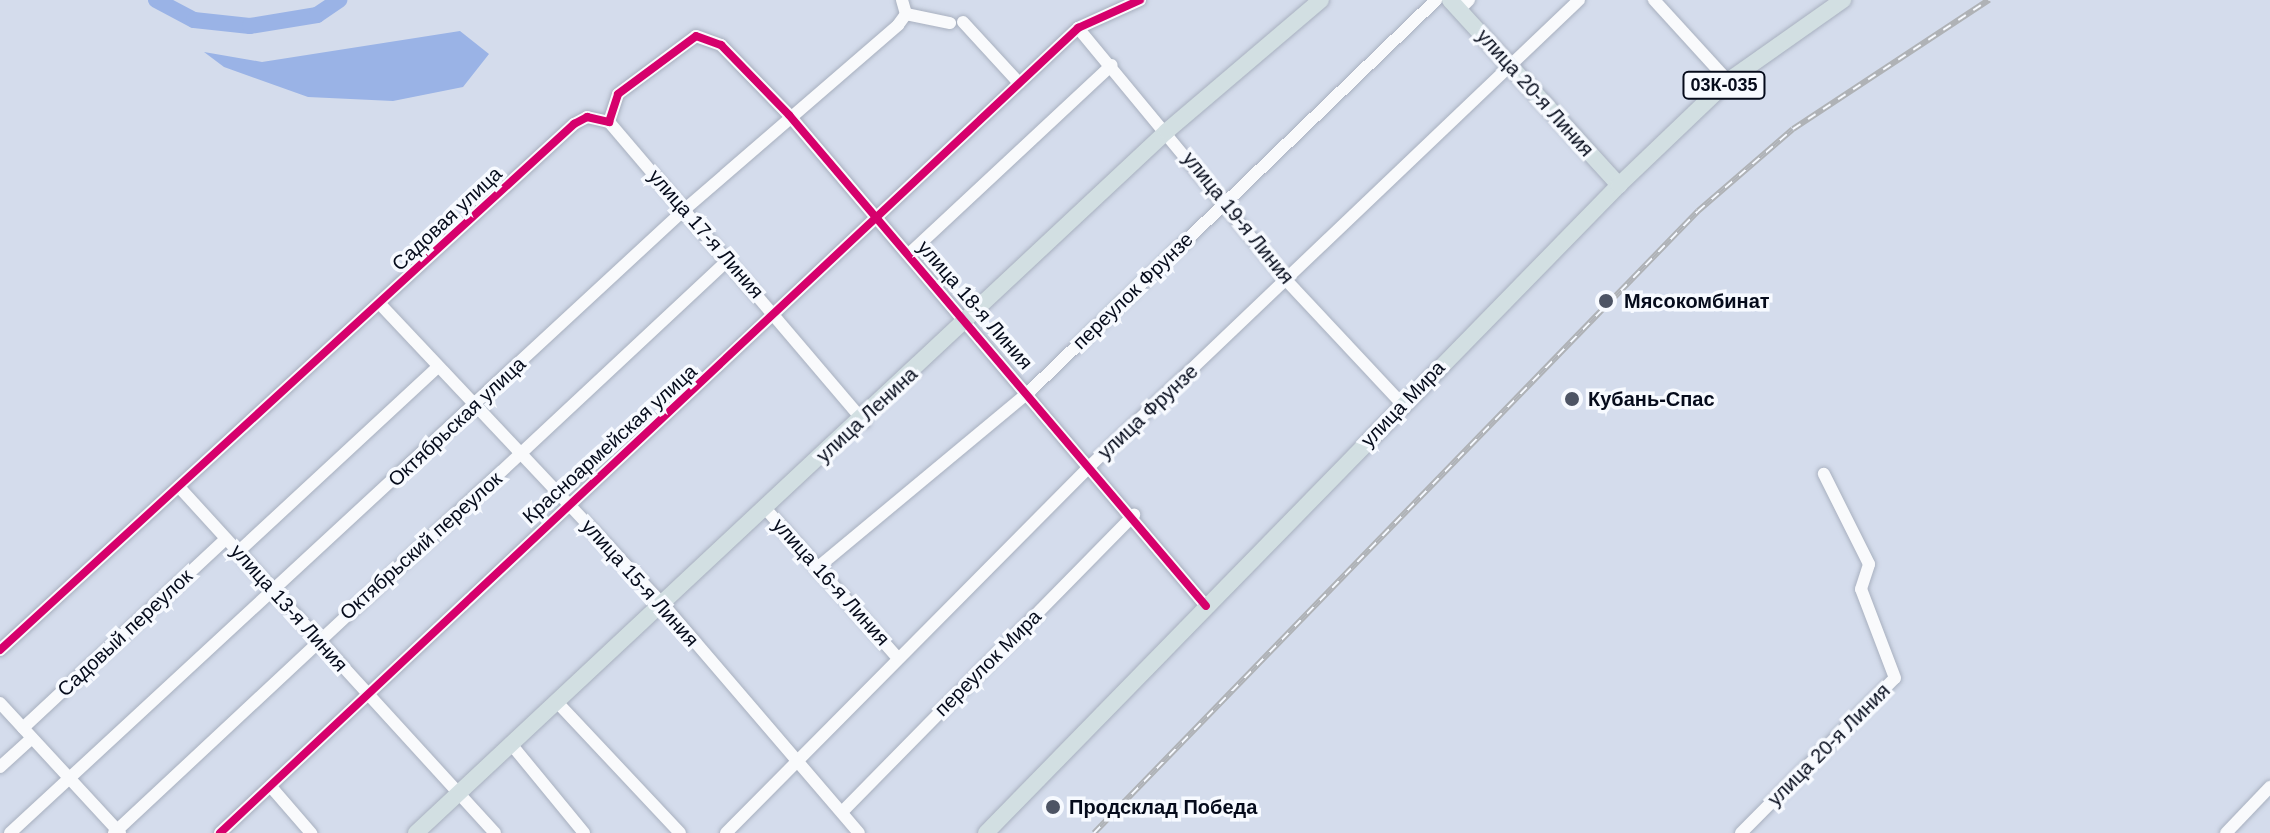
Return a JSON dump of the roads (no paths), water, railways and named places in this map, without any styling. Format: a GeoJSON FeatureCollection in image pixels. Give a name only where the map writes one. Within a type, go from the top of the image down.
{"type":"FeatureCollection","features":[{"type":"Feature","properties":{"kind":"main road","name":"улица Ленина"},"geometry":{"type":"LineString","coordinates":[[416,833],[661,602],[864,422],[1167,131],[1321,0]]}},
{"type":"Feature","properties":{"kind":"main road","name":"улица Мира"},"geometry":{"type":"LineString","coordinates":[[986,833],[1619,185],[1728,81],[1843,0]]}},
{"type":"Feature","properties":{"kind":"main road","name":"улица 20-я Линия"},"geometry":{"type":"LineString","coordinates":[[1460,3],[1511,66],[1619,185]]}},
{"type":"Feature","properties":{"kind":"street"},"geometry":{"type":"LineString","coordinates":[[902,0],[906,14],[957,22],[1019,83]]}},
{"type":"Feature","properties":{"kind":"street","name":"Красноармейская улица"},"geometry":{"type":"LineString","coordinates":[[220,833],[272,788],[366,692],[776,315],[1078,28],[1140,0]]}},
{"type":"Feature","properties":{"kind":"street","name":"переулок Фрунзе"},"geometry":{"type":"LineString","coordinates":[[817,568],[1030,391],[1436,0]]}},
{"type":"Feature","properties":{"kind":"street","name":"улица Фрунзе"},"geometry":{"type":"LineString","coordinates":[[726,833],[897,657],[1091,465],[1579,0]]}},
{"type":"Feature","properties":{"kind":"street"},"geometry":{"type":"LineString","coordinates":[[1654,0],[1728,81]]}},
{"type":"Feature","properties":{"kind":"street","name":"Октябрьская улица"},"geometry":{"type":"LineString","coordinates":[[10,833],[275,592],[684,210],[906,14]]}},
{"type":"Feature","properties":{"kind":"street","name":"улица 19-я Линия"},"geometry":{"type":"LineString","coordinates":[[1078,28],[1226,200],[1287,281],[1402,404]]}},
{"type":"Feature","properties":{"kind":"street","name":"улица 18-я Линия"},"geometry":{"type":"LineString","coordinates":[[609,122],[618,94],[696,36],[708,36],[789,115],[968,319],[1134,515],[1206,606]]}},
{"type":"Feature","properties":{"kind":"street","name":"улица 18-я Линия"},"geometry":{"type":"LineString","coordinates":[[909,254],[1112,65]]}},
{"type":"Feature","properties":{"kind":"street","name":"Садовая улица"},"geometry":{"type":"LineString","coordinates":[[0,650],[574,124],[587,117],[609,122]]}},
{"type":"Feature","properties":{"kind":"street","name":"улица 17-я Линия"},"geometry":{"type":"LineString","coordinates":[[609,122],[864,422]]}},
{"type":"Feature","properties":{"kind":"street","name":"Октябрьский переулок"},"geometry":{"type":"LineString","coordinates":[[117,832],[318,640],[728,260]]}},
{"type":"Feature","properties":{"kind":"street","name":"улица 15-я Линия"},"geometry":{"type":"LineString","coordinates":[[380,304],[661,602],[842,812],[851,830]]}},
{"type":"Feature","properties":{"kind":"street"},"geometry":{"type":"LineString","coordinates":[[238,552],[438,367]]}},
{"type":"Feature","properties":{"kind":"street","name":"улица 20-я Линия"},"geometry":{"type":"LineString","coordinates":[[1741,833],[1895,678],[1861,589],[1869,564],[1824,474]]}},
{"type":"Feature","properties":{"kind":"street","name":"улица 13-я Линия"},"geometry":{"type":"LineString","coordinates":[[180,488],[495,833]]}},
{"type":"Feature","properties":{"kind":"street","name":"улица 16-я Линия"},"geometry":{"type":"LineString","coordinates":[[765,508],[897,657]]}},
{"type":"Feature","properties":{"kind":"street","name":"переулок Мира"},"geometry":{"type":"LineString","coordinates":[[842,812],[1134,515]]}},
{"type":"Feature","properties":{"kind":"street","name":"Садовый переулок"},"geometry":{"type":"LineString","coordinates":[[0,767],[28,733],[226,539]]}},
{"type":"Feature","properties":{"kind":"street"},"geometry":{"type":"LineString","coordinates":[[556,701],[680,833]]}},
{"type":"Feature","properties":{"kind":"street"},"geometry":{"type":"LineString","coordinates":[[0,703],[117,832]]}},
{"type":"Feature","properties":{"kind":"street"},"geometry":{"type":"LineString","coordinates":[[511,744],[584,833]]}},
{"type":"Feature","properties":{"kind":"street"},"geometry":{"type":"LineString","coordinates":[[2226,833],[2270,787]]}},
{"type":"Feature","properties":{"kind":"street"},"geometry":{"type":"LineString","coordinates":[[272,788],[311,833]]}},
{"type":"Feature","properties":{"kind":"water"},"geometry":{"type":"Polygon","coordinates":[[[460,31],[489,54],[463,87],[393,101],[308,97],[224,67],[204,52],[262,62],[460,31]]]}},
{"type":"Feature","properties":{"kind":"waterway"},"geometry":{"type":"LineString","coordinates":[[156,0],[194,20],[250,26],[317,15],[339,0]]}},
{"type":"Feature","properties":{"kind":"railway"},"geometry":{"type":"LineString","coordinates":[[1094,833],[1698,211],[1793,129],[1989,0]]}},
{"type":"Feature","properties":{"kind":"place","name":"Мясокомбинат"},"geometry":{"type":"Point","coordinates":[1606,301]}},
{"type":"Feature","properties":{"kind":"place","name":"Кубань-Спас"},"geometry":{"type":"Point","coordinates":[1572,399]}},
{"type":"Feature","properties":{"kind":"place","name":"Продсклад Победа"},"geometry":{"type":"Point","coordinates":[1053,807]}}]}
